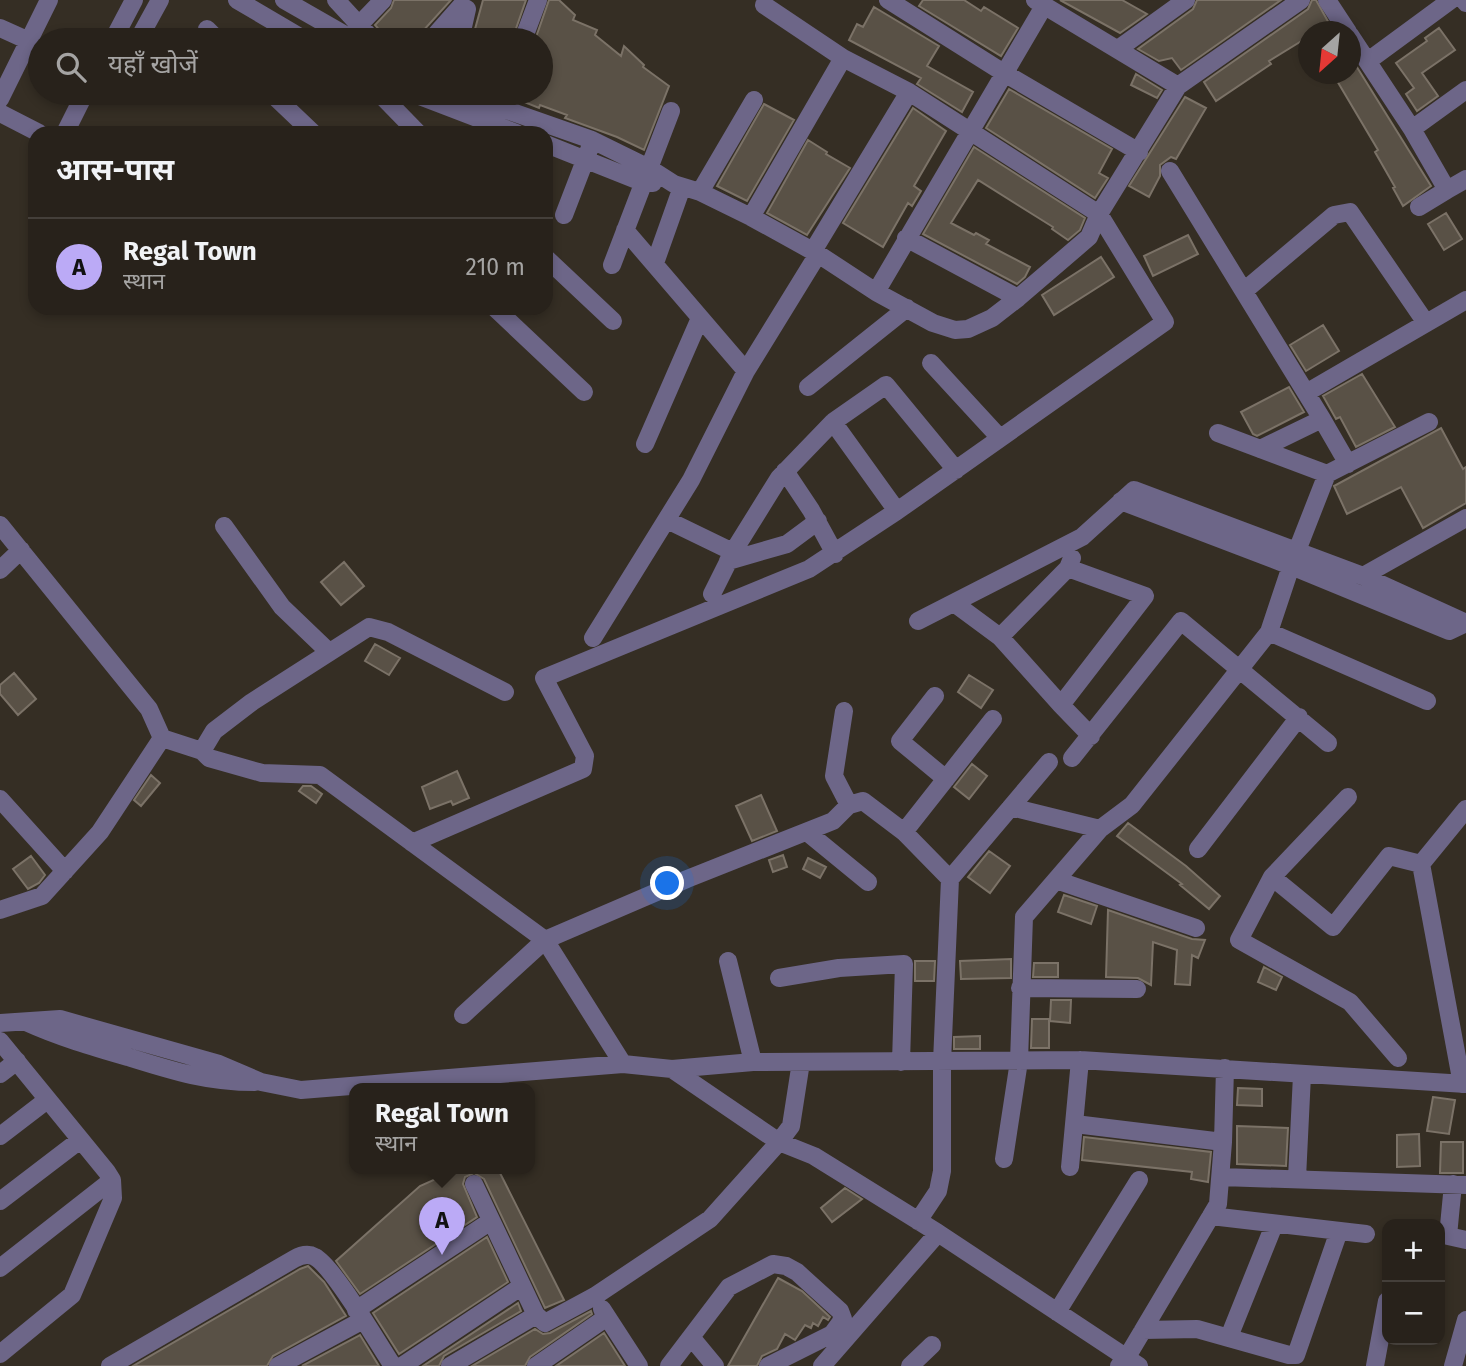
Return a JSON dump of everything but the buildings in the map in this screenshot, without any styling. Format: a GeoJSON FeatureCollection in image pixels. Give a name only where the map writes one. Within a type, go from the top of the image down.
{"type":"FeatureCollection","features":[{"type":"Feature","properties":{"kind":"street"},"geometry":{"type":"LineString","coordinates":[[35,28],[49,0]]}},
{"type":"Feature","properties":{"kind":"street"},"geometry":{"type":"LineString","coordinates":[[119,28],[134,0]]}},
{"type":"Feature","properties":{"kind":"street"},"geometry":{"type":"LineString","coordinates":[[145,28],[160,0]]}},
{"type":"Feature","properties":{"kind":"street"},"geometry":{"type":"LineString","coordinates":[[237,0],[285,28]]}},
{"type":"Feature","properties":{"kind":"street"},"geometry":{"type":"LineString","coordinates":[[284,0],[348,28]]}},
{"type":"Feature","properties":{"kind":"street"},"geometry":{"type":"LineString","coordinates":[[336,0],[354,28]]}},
{"type":"Feature","properties":{"kind":"street"},"geometry":{"type":"LineString","coordinates":[[360,28],[383,0]]}},
{"type":"Feature","properties":{"kind":"street"},"geometry":{"type":"LineString","coordinates":[[528,28],[538,0]]}},
{"type":"Feature","properties":{"kind":"street"},"geometry":{"type":"LineString","coordinates":[[888,0],[1004,73],[1139,152]]}},
{"type":"Feature","properties":{"kind":"street"},"geometry":{"type":"LineString","coordinates":[[1118,49],[1186,0]]}},
{"type":"Feature","properties":{"kind":"street"},"geometry":{"type":"LineString","coordinates":[[553,148],[685,188],[751,217],[933,323],[955,330],[968,329],[992,318],[1089,237],[1099,214],[1178,86],[1301,0]]}},
{"type":"Feature","properties":{"kind":"street"},"geometry":{"type":"LineString","coordinates":[[1327,0],[1341,21]]}},
{"type":"Feature","properties":{"kind":"street"},"geometry":{"type":"LineString","coordinates":[[1368,61],[1451,0]]}},
{"type":"Feature","properties":{"kind":"street"},"geometry":{"type":"LineString","coordinates":[[876,292],[1004,73],[1039,3],[1178,86]]}},
{"type":"Feature","properties":{"kind":"street"},"geometry":{"type":"LineString","coordinates":[[412,843],[583,769],[584,756],[544,678],[809,569],[897,511],[1165,322],[1099,214],[909,92],[843,58],[764,5]]}},
{"type":"Feature","properties":{"kind":"street"},"geometry":{"type":"LineString","coordinates":[[442,28],[461,6],[467,9],[463,28]]}},
{"type":"Feature","properties":{"kind":"street"},"geometry":{"type":"LineString","coordinates":[[0,28],[28,41]]}},
{"type":"Feature","properties":{"kind":"street"},"geometry":{"type":"LineString","coordinates":[[0,100],[28,43]]}},
{"type":"Feature","properties":{"kind":"street"},"geometry":{"type":"LineString","coordinates":[[1361,51],[1412,129],[1447,190]]}},
{"type":"Feature","properties":{"kind":"street"},"geometry":{"type":"LineString","coordinates":[[751,217],[843,58]]}},
{"type":"Feature","properties":{"kind":"street"},"geometry":{"type":"LineString","coordinates":[[1412,129],[1466,90]]}},
{"type":"Feature","properties":{"kind":"street"},"geometry":{"type":"LineString","coordinates":[[593,638],[691,480],[746,371],[909,92]]}},
{"type":"Feature","properties":{"kind":"street"},"geometry":{"type":"LineString","coordinates":[[655,263],[685,188],[754,100]]}},
{"type":"Feature","properties":{"kind":"street"},"geometry":{"type":"LineString","coordinates":[[68,126],[79,105]]}},
{"type":"Feature","properties":{"kind":"street"},"geometry":{"type":"LineString","coordinates":[[284,105],[306,126]]}},
{"type":"Feature","properties":{"kind":"street"},"geometry":{"type":"LineString","coordinates":[[391,105],[411,126]]}},
{"type":"Feature","properties":{"kind":"street"},"geometry":{"type":"LineString","coordinates":[[465,105],[545,126]]}},
{"type":"Feature","properties":{"kind":"street"},"geometry":{"type":"LineString","coordinates":[[485,105],[505,114]]}},
{"type":"Feature","properties":{"kind":"street"},"geometry":{"type":"LineString","coordinates":[[612,265],[671,111]]}},
{"type":"Feature","properties":{"kind":"street"},"geometry":{"type":"LineString","coordinates":[[0,113],[28,127]]}},
{"type":"Feature","properties":{"kind":"street"},"geometry":{"type":"LineString","coordinates":[[553,128],[592,140],[646,175]]}},
{"type":"Feature","properties":{"kind":"street"},"geometry":{"type":"LineString","coordinates":[[564,215],[592,140]]}},
{"type":"Feature","properties":{"kind":"street"},"geometry":{"type":"LineString","coordinates":[[1170,171],[1348,464]]}},
{"type":"Feature","properties":{"kind":"street"},"geometry":{"type":"LineString","coordinates":[[1419,207],[1466,179]]}},
{"type":"Feature","properties":{"kind":"street"},"geometry":{"type":"LineString","coordinates":[[1244,291],[1334,215],[1350,212],[1426,323]]}},
{"type":"Feature","properties":{"kind":"street"},"geometry":{"type":"LineString","coordinates":[[625,230],[746,371]]}},
{"type":"Feature","properties":{"kind":"street"},"geometry":{"type":"LineString","coordinates":[[906,238],[1018,298]]}},
{"type":"Feature","properties":{"kind":"street"},"geometry":{"type":"LineString","coordinates":[[553,265],[613,321]]}},
{"type":"Feature","properties":{"kind":"street"},"geometry":{"type":"LineString","coordinates":[[1306,393],[1466,300]]}},
{"type":"Feature","properties":{"kind":"street"},"geometry":{"type":"LineString","coordinates":[[808,387],[907,309]]}},
{"type":"Feature","properties":{"kind":"street"},"geometry":{"type":"LineString","coordinates":[[502,315],[584,393]]}},
{"type":"Feature","properties":{"kind":"street"},"geometry":{"type":"LineString","coordinates":[[645,444],[700,317]]}},
{"type":"Feature","properties":{"kind":"street"},"geometry":{"type":"LineString","coordinates":[[931,363],[1000,439]]}},
{"type":"Feature","properties":{"kind":"street"},"geometry":{"type":"LineString","coordinates":[[712,594],[731,556],[785,471],[833,422],[886,385],[956,470]]}},
{"type":"Feature","properties":{"kind":"street"},"geometry":{"type":"LineString","coordinates":[[1260,449],[1322,419]]}},
{"type":"Feature","properties":{"kind":"street"},"geometry":{"type":"LineString","coordinates":[[833,422],[897,511]]}},
{"type":"Feature","properties":{"kind":"street"},"geometry":{"type":"LineString","coordinates":[[1004,1159],[1018,1061],[1024,917],[1100,828],[1132,805],[1269,632],[1327,474],[1429,422]]}},
{"type":"Feature","properties":{"kind":"street"},"geometry":{"type":"LineString","coordinates":[[1218,433],[1327,474]]}},
{"type":"Feature","properties":{"kind":"street"},"geometry":{"type":"LineString","coordinates":[[785,471],[818,521],[835,554]]}},
{"type":"Feature","properties":{"kind":"street"},"geometry":{"type":"LineString","coordinates":[[918,621],[1082,537],[1134,490],[1294,559],[1449,631],[1466,623]]}},
{"type":"Feature","properties":{"kind":"street"},"geometry":{"type":"LineString","coordinates":[[1363,576],[1466,518]]}},
{"type":"Feature","properties":{"kind":"street"},"geometry":{"type":"LineString","coordinates":[[667,520],[731,556],[787,544],[818,521]]}},
{"type":"Feature","properties":{"kind":"street"},"geometry":{"type":"LineString","coordinates":[[0,525],[149,709],[163,738],[202,751],[209,758],[262,773],[320,775],[545,940],[623,1064]]}},
{"type":"Feature","properties":{"kind":"street"},"geometry":{"type":"LineString","coordinates":[[224,526],[282,607],[329,652]]}},
{"type":"Feature","properties":{"kind":"street"},"geometry":{"type":"LineString","coordinates":[[1000,638],[1068,568],[1082,537]]}},
{"type":"Feature","properties":{"kind":"street"},"geometry":{"type":"LineString","coordinates":[[0,570],[21,550]]}},
{"type":"Feature","properties":{"kind":"street"},"geometry":{"type":"LineString","coordinates":[[1294,559],[1363,576],[1466,623]]}},
{"type":"Feature","properties":{"kind":"street"},"geometry":{"type":"LineString","coordinates":[[1061,705],[1145,596],[1068,568]]}},
{"type":"Feature","properties":{"kind":"street"},"geometry":{"type":"LineString","coordinates":[[954,603],[1000,638],[1091,736]]}},
{"type":"Feature","properties":{"kind":"street"},"geometry":{"type":"LineString","coordinates":[[1072,758],[1181,621],[1328,743]]}},
{"type":"Feature","properties":{"kind":"street"},"geometry":{"type":"LineString","coordinates":[[202,751],[214,732],[252,702],[369,627],[377,628],[505,692]]}},
{"type":"Feature","properties":{"kind":"street"},"geometry":{"type":"LineString","coordinates":[[1269,632],[1427,701]]}},
{"type":"Feature","properties":{"kind":"street"},"geometry":{"type":"LineString","coordinates":[[935,696],[900,741],[946,779]]}},
{"type":"Feature","properties":{"kind":"street"},"geometry":{"type":"LineString","coordinates":[[844,711],[834,776],[849,805]]}},
{"type":"Feature","properties":{"kind":"street"},"geometry":{"type":"LineString","coordinates":[[1198,849],[1299,717]]}},
{"type":"Feature","properties":{"kind":"street"},"geometry":{"type":"LineString","coordinates":[[904,832],[993,719]]}},
{"type":"Feature","properties":{"kind":"street"},"geometry":{"type":"LineString","coordinates":[[0,910],[42,896],[100,832],[163,738]]}},
{"type":"Feature","properties":{"kind":"street"},"geometry":{"type":"LineString","coordinates":[[918,1221],[932,1202],[940,1182],[950,879],[1049,762]]}},
{"type":"Feature","properties":{"kind":"street"},"geometry":{"type":"LineString","coordinates":[[1348,797],[1272,877],[1239,940],[1350,1002],[1398,1058]]}},
{"type":"Feature","properties":{"kind":"street"},"geometry":{"type":"LineString","coordinates":[[0,799],[65,871]]}},
{"type":"Feature","properties":{"kind":"street"},"geometry":{"type":"LineString","coordinates":[[463,1015],[545,940],[687,879],[807,832],[832,821],[849,805],[863,801],[904,832],[950,879]]}},
{"type":"Feature","properties":{"kind":"street"},"geometry":{"type":"LineString","coordinates":[[1011,807],[1100,828]]}},
{"type":"Feature","properties":{"kind":"street"},"geometry":{"type":"LineString","coordinates":[[388,1083],[623,1064],[672,1069],[753,1062],[1080,1060],[1464,1084],[1422,864],[1466,809]]}},
{"type":"Feature","properties":{"kind":"street"},"geometry":{"type":"LineString","coordinates":[[807,832],[868,883]]}},
{"type":"Feature","properties":{"kind":"street"},"geometry":{"type":"LineString","coordinates":[[1272,877],[1333,927],[1390,856],[1422,864]]}},
{"type":"Feature","properties":{"kind":"street"},"geometry":{"type":"LineString","coordinates":[[1056,880],[1196,928]]}},
{"type":"Feature","properties":{"kind":"street"},"geometry":{"type":"LineString","coordinates":[[729,961],[753,1062]]}},
{"type":"Feature","properties":{"kind":"street"},"geometry":{"type":"LineString","coordinates":[[779,978],[839,968],[904,964],[901,1062]]}},
{"type":"Feature","properties":{"kind":"street"},"geometry":{"type":"LineString","coordinates":[[1020,988],[1137,989]]}},
{"type":"Feature","properties":{"kind":"street"},"geometry":{"type":"LineString","coordinates":[[0,1023],[60,1019],[219,1064],[261,1082]]}},
{"type":"Feature","properties":{"kind":"street"},"geometry":{"type":"LineString","coordinates":[[26,1022],[58,1037],[213,1081],[261,1082],[301,1090],[349,1086]]}},
{"type":"Feature","properties":{"kind":"street"},"geometry":{"type":"LineString","coordinates":[[110,1052],[114,1033]]}},
{"type":"Feature","properties":{"kind":"street"},"geometry":{"type":"LineString","coordinates":[[0,1041],[112,1180],[113,1198],[72,1295],[0,1354]]}},
{"type":"Feature","properties":{"kind":"street"},"geometry":{"type":"LineString","coordinates":[[1070,1167],[1080,1060]]}},
{"type":"Feature","properties":{"kind":"street"},"geometry":{"type":"LineString","coordinates":[[0,1074],[17,1061]]}},
{"type":"Feature","properties":{"kind":"street"},"geometry":{"type":"LineString","coordinates":[[474,1184],[536,1315],[545,1322],[595,1296],[710,1219],[791,1126],[801,1062]]}},
{"type":"Feature","properties":{"kind":"street"},"geometry":{"type":"LineString","coordinates":[[672,1069],[779,1142],[814,1156],[918,1221],[1057,1312],[1128,1363],[1143,1330],[1218,1204],[1225,1068]]}},
{"type":"Feature","properties":{"kind":"street"},"geometry":{"type":"LineString","coordinates":[[1297,1178],[1302,1075]]}},
{"type":"Feature","properties":{"kind":"street"},"geometry":{"type":"LineString","coordinates":[[0,1136],[47,1100]]}},
{"type":"Feature","properties":{"kind":"street"},"geometry":{"type":"LineString","coordinates":[[1075,1124],[1223,1142]]}},
{"type":"Feature","properties":{"kind":"street"},"geometry":{"type":"LineString","coordinates":[[0,1201],[80,1140]]}},
{"type":"Feature","properties":{"kind":"street"},"geometry":{"type":"LineString","coordinates":[[1221,1177],[1460,1184],[1448,1236],[1466,1240]]}},
{"type":"Feature","properties":{"kind":"street"},"geometry":{"type":"LineString","coordinates":[[0,1268],[112,1180]]}},
{"type":"Feature","properties":{"kind":"street"},"geometry":{"type":"LineString","coordinates":[[1057,1312],[1139,1180]]}},
{"type":"Feature","properties":{"kind":"street"},"geometry":{"type":"LineString","coordinates":[[1211,1216],[1366,1234]]}},
{"type":"Feature","properties":{"kind":"street"},"geometry":{"type":"LineString","coordinates":[[278,1366],[360,1315],[491,1221]]}},
{"type":"Feature","properties":{"kind":"street"},"geometry":{"type":"LineString","coordinates":[[1229,1337],[1274,1225]]}},
{"type":"Feature","properties":{"kind":"street"},"geometry":{"type":"LineString","coordinates":[[1143,1330],[1191,1329],[1296,1354],[1339,1231]]}},
{"type":"Feature","properties":{"kind":"street"},"geometry":{"type":"LineString","coordinates":[[781,1366],[798,1354],[821,1366],[938,1234]]}},
{"type":"Feature","properties":{"kind":"street"},"geometry":{"type":"LineString","coordinates":[[110,1366],[306,1254],[317,1258],[340,1284],[393,1366]]}},
{"type":"Feature","properties":{"kind":"street"},"geometry":{"type":"LineString","coordinates":[[669,1366],[729,1287],[773,1264],[786,1266],[797,1272],[840,1311],[843,1320],[832,1334],[768,1366]]}},
{"type":"Feature","properties":{"kind":"street"},"geometry":{"type":"LineString","coordinates":[[401,1366],[522,1286]]}},
{"type":"Feature","properties":{"kind":"street"},"geometry":{"type":"LineString","coordinates":[[595,1296],[639,1366]]}},
{"type":"Feature","properties":{"kind":"street"},"geometry":{"type":"LineString","coordinates":[[450,1366],[536,1315]]}},
{"type":"Feature","properties":{"kind":"street"},"geometry":{"type":"LineString","coordinates":[[536,1366],[607,1317]]}},
{"type":"Feature","properties":{"kind":"street"},"geometry":{"type":"LineString","coordinates":[[1453,1366],[1466,1320]]}},
{"type":"Feature","properties":{"kind":"street"},"geometry":{"type":"LineString","coordinates":[[1375,1366],[1382,1328]]}},
{"type":"Feature","properties":{"kind":"street"},"geometry":{"type":"LineString","coordinates":[[691,1337],[715,1366]]}},
{"type":"Feature","properties":{"kind":"street"},"geometry":{"type":"LineString","coordinates":[[910,1366],[932,1345]]}},
{"type":"Feature","properties":{"kind":"place","name":"Regal Town"},"geometry":{"type":"Point","coordinates":[442,1255]}}]}
